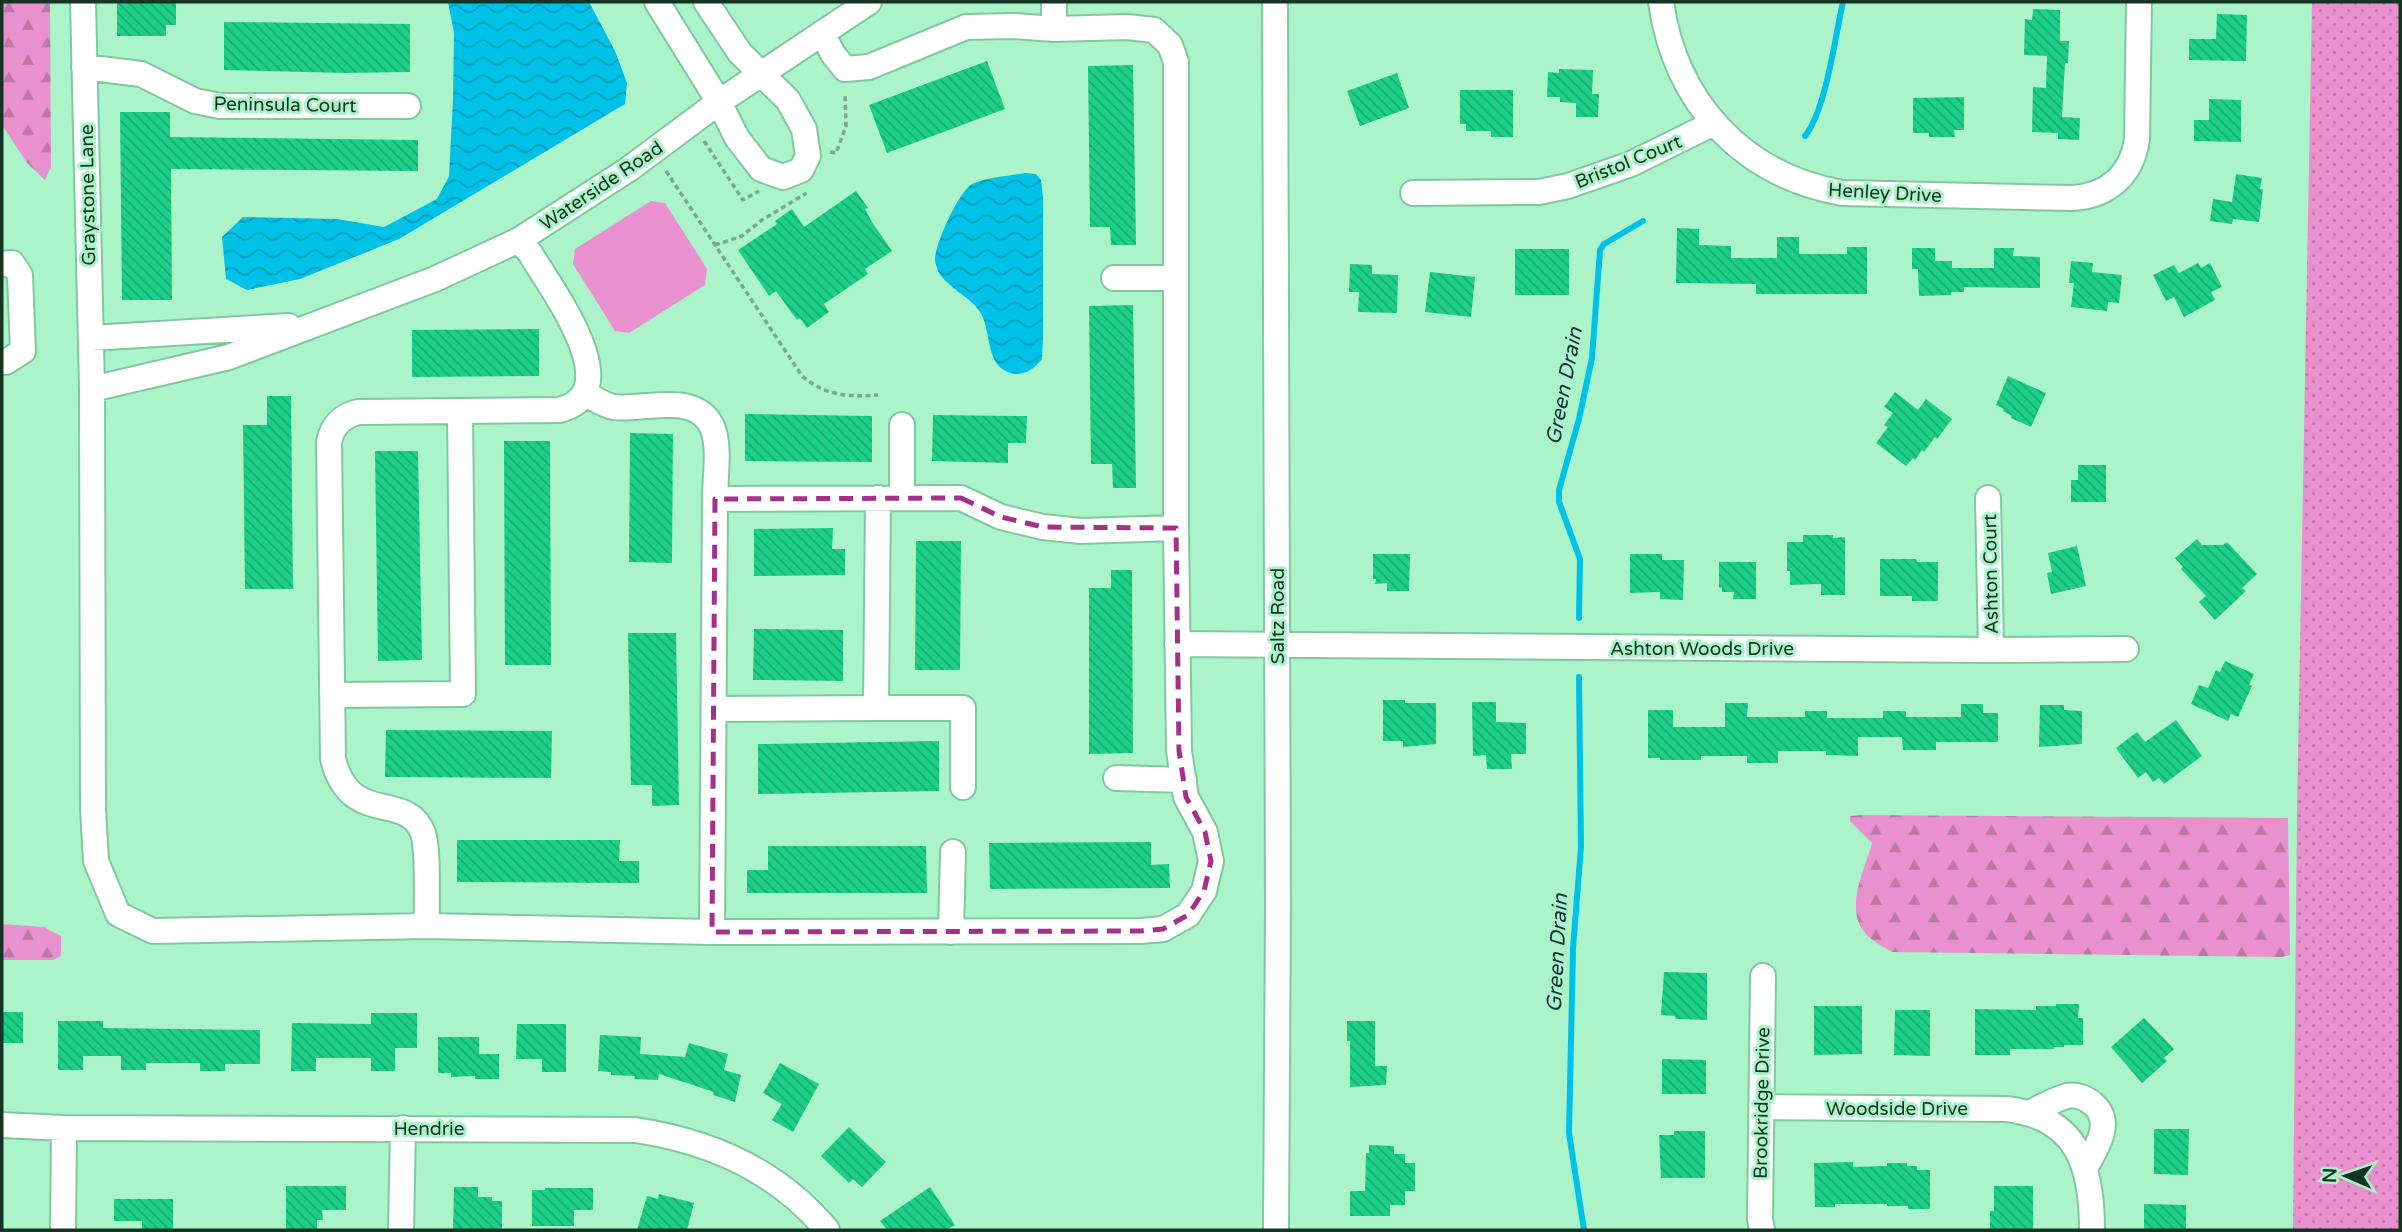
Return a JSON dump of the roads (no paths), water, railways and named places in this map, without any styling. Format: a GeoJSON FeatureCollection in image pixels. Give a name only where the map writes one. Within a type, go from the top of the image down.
{"type":"FeatureCollection","features":[{"type":"Feature","properties":{"kind":"street","name":"Graystone Lane"},"geometry":{"type":"LineString","coordinates":[[83,2],[92,389],[94,835],[96,860],[118,914],[153,932],[427,926],[712,932],[1163,929],[1188,915],[1204,891],[1211,861],[1205,832],[1186,797],[1179,751],[1175,62],[1170,45],[1154,30],[1127,27],[967,27],[869,67],[845,69],[822,33]]}},
{"type":"Feature","properties":{"kind":"street"},"geometry":{"type":"LineString","coordinates":[[657,2],[719,102],[737,138],[761,169],[783,177],[801,170],[808,156],[804,129],[788,100],[740,53],[706,2]]}},
{"type":"Feature","properties":{"kind":"street","name":"Waterside Road"},"geometry":{"type":"LineString","coordinates":[[92,389],[229,356],[435,279],[519,240],[629,169],[719,102],[869,2]]}},
{"type":"Feature","properties":{"kind":"street"},"geometry":{"type":"LineString","coordinates":[[1054,2],[1054,29]]}},
{"type":"Feature","properties":{"kind":"street","name":"Saltz Road"},"geometry":{"type":"LineString","coordinates":[[1275,2],[1276,1230]]}},
{"type":"Feature","properties":{"kind":"street","name":"Henley Drive"},"geometry":{"type":"LineString","coordinates":[[1661,2],[1670,44],[1683,78],[1698,102],[1738,146],[1777,173],[1822,190],[1842,193],[2085,197],[2100,192],[2122,177],[2135,154],[2139,2]]}},
{"type":"Feature","properties":{"kind":"street","name":"Peninsula Court"},"geometry":{"type":"LineString","coordinates":[[85,67],[141,74],[195,101],[220,106],[408,106]]}},
{"type":"Feature","properties":{"kind":"street","name":"Bristol Court"},"geometry":{"type":"LineString","coordinates":[[1413,193],[1539,192],[1568,186],[1631,164],[1714,122]]}},
{"type":"Feature","properties":{"kind":"street"},"geometry":{"type":"LineString","coordinates":[[427,926],[423,833],[411,817],[402,811],[361,801],[342,783],[336,771],[332,750],[331,433],[340,420],[358,412],[559,410],[575,405],[584,393],[589,374],[583,346],[530,253],[519,240]]}},
{"type":"Feature","properties":{"kind":"street"},"geometry":{"type":"LineString","coordinates":[[2,264],[12,263],[20,275],[23,351],[2,362]]}},
{"type":"Feature","properties":{"kind":"street"},"geometry":{"type":"LineString","coordinates":[[1114,278],[1176,278]]}},
{"type":"Feature","properties":{"kind":"street","name":"Waterside Road"},"geometry":{"type":"LineString","coordinates":[[91,338],[311,325]]}},
{"type":"Feature","properties":{"kind":"street"},"geometry":{"type":"LineString","coordinates":[[584,393],[614,407],[688,407],[703,415],[711,425],[715,440],[712,932]]}},
{"type":"Feature","properties":{"kind":"street"},"geometry":{"type":"LineString","coordinates":[[332,695],[463,694],[460,411]]}},
{"type":"Feature","properties":{"kind":"street"},"geometry":{"type":"LineString","coordinates":[[876,708],[890,498],[902,425]]}},
{"type":"Feature","properties":{"kind":"street"},"geometry":{"type":"LineString","coordinates":[[716,499],[961,498],[1001,517],[1043,527],[1081,531],[1176,527]]}},
{"type":"Feature","properties":{"kind":"street","name":"Ashton Court"},"geometry":{"type":"LineString","coordinates":[[1988,498],[1991,650]]}},
{"type":"Feature","properties":{"kind":"street","name":"Ashton Woods Drive"},"geometry":{"type":"LineString","coordinates":[[1177,644],[2126,649]]}},
{"type":"Feature","properties":{"kind":"street"},"geometry":{"type":"LineString","coordinates":[[714,709],[963,708],[963,787]]}},
{"type":"Feature","properties":{"kind":"street"},"geometry":{"type":"LineString","coordinates":[[1116,778],[1184,779]]}},
{"type":"Feature","properties":{"kind":"street"},"geometry":{"type":"LineString","coordinates":[[951,932],[953,852]]}},
{"type":"Feature","properties":{"kind":"street","name":"Brookridge Drive"},"geometry":{"type":"LineString","coordinates":[[1762,1230],[1763,976]]}},
{"type":"Feature","properties":{"kind":"street","name":"Woodside Drive"},"geometry":{"type":"LineString","coordinates":[[2031,1112],[2067,1096],[2080,1097],[2096,1107],[2103,1122],[2103,1131],[2085,1169]]}},
{"type":"Feature","properties":{"kind":"street","name":"Woodside Drive"},"geometry":{"type":"LineString","coordinates":[[1762,1107],[2007,1109],[2031,1112],[2051,1122],[2068,1138],[2085,1169],[2092,1204],[2092,1230]]}},
{"type":"Feature","properties":{"kind":"street","name":"Hendrie"},"geometry":{"type":"LineString","coordinates":[[2,1125],[64,1128],[610,1128],[660,1133],[693,1141],[732,1156],[769,1177],[799,1200],[827,1230]]}},
{"type":"Feature","properties":{"kind":"street"},"geometry":{"type":"LineString","coordinates":[[63,1230],[64,1128]]}},
{"type":"Feature","properties":{"kind":"street"},"geometry":{"type":"LineString","coordinates":[[401,1230],[403,1128]]}},
{"type":"Feature","properties":{"kind":"water"},"geometry":{"type":"Polygon","coordinates":[[[448,2],[589,2],[615,51],[627,83],[625,104],[399,239],[300,279],[247,290],[226,279],[222,237],[243,217],[337,219],[384,227],[437,199],[449,176],[454,33],[448,2]]]}},
{"type":"Feature","properties":{"kind":"water"},"geometry":{"type":"Polygon","coordinates":[[[1025,173],[1036,174],[1041,180],[1043,197],[1043,339],[1042,359],[1030,370],[1015,374],[998,365],[991,352],[980,312],[942,277],[935,260],[948,219],[972,184],[1025,173]]]}},
{"type":"Feature","properties":{"kind":"waterway","name":"Green Drain"},"geometry":{"type":"LineString","coordinates":[[1805,136],[1819,109],[1843,2]]}},
{"type":"Feature","properties":{"kind":"waterway","name":"Green Drain"},"geometry":{"type":"LineString","coordinates":[[1579,618],[1580,559],[1559,502],[1559,490],[1579,419],[1592,358],[1600,250],[1604,244],[1643,221]]}},
{"type":"Feature","properties":{"kind":"waterway","name":"Green Drain"},"geometry":{"type":"LineString","coordinates":[[1579,677],[1581,847],[1573,948],[1569,1133],[1584,1230]]}}]}
